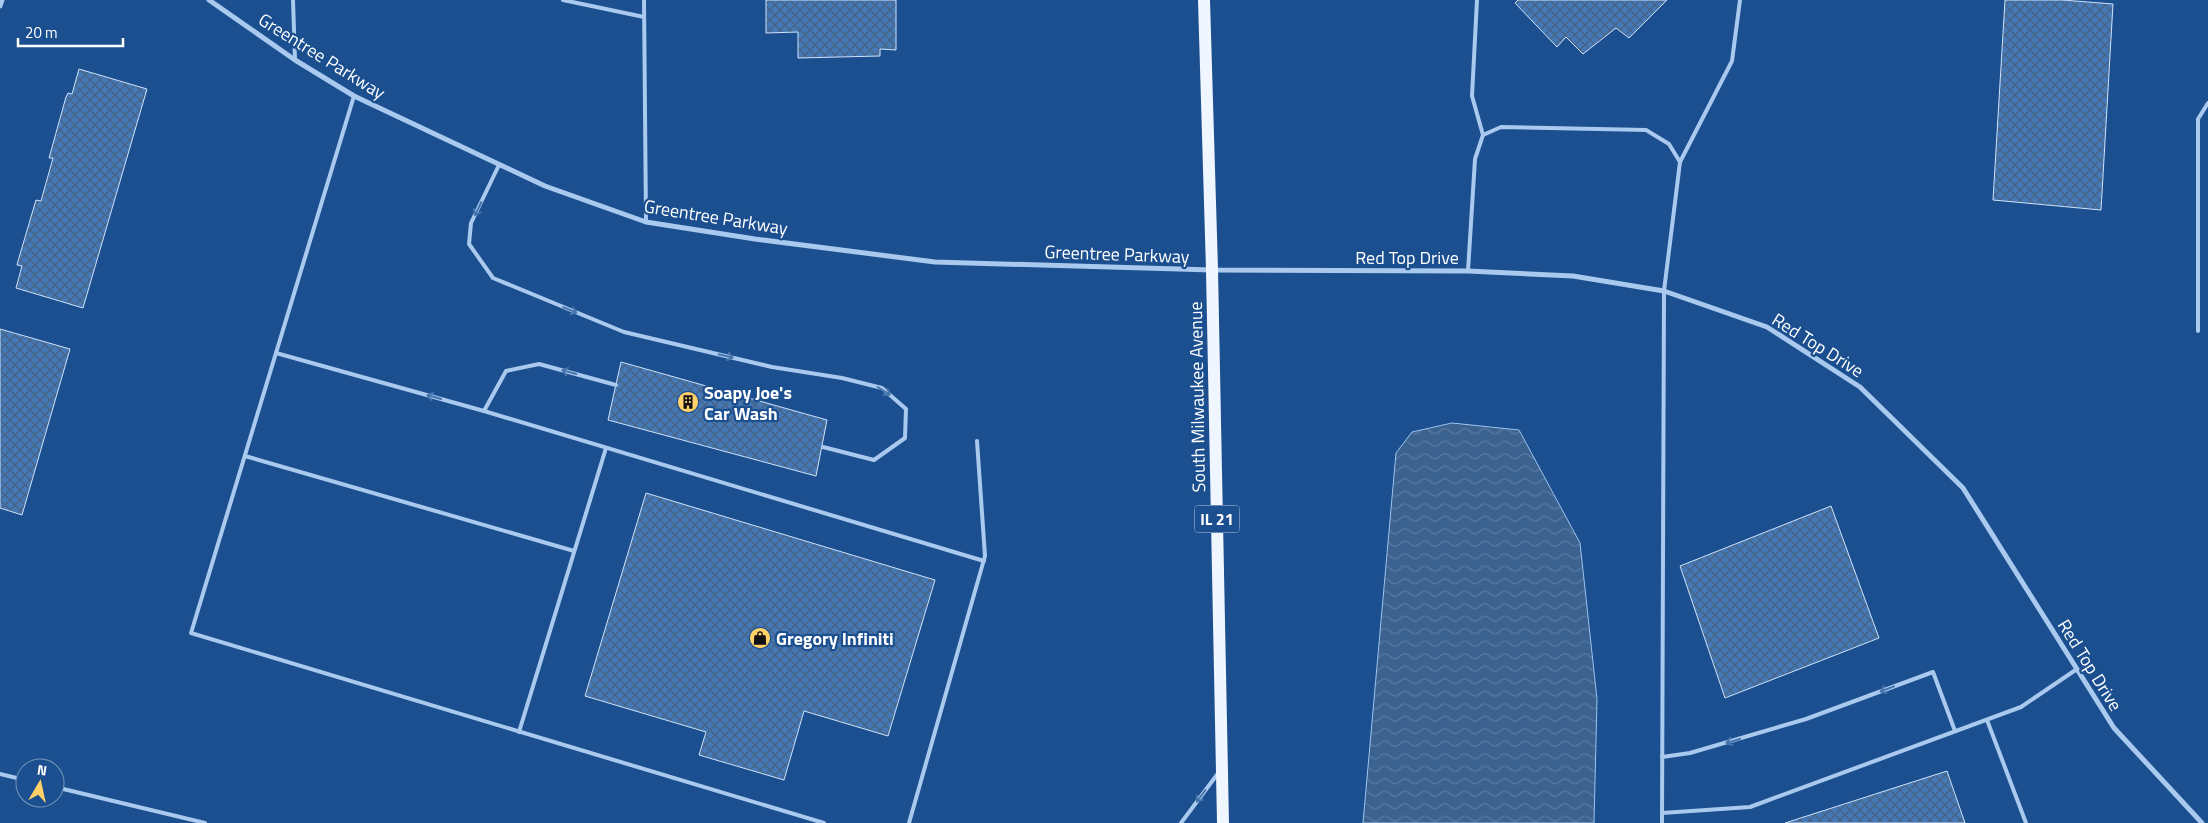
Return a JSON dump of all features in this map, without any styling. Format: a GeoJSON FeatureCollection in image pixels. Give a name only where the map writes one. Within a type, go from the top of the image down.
{"type":"FeatureCollection","features":[{"type":"Feature","properties":{"kind":"main road","name":"South Milwaukee Avenue"},"geometry":{"type":"LineString","coordinates":[[1204,0],[1212,270],[1222,823]]}},
{"type":"Feature","properties":{"kind":"street"},"geometry":{"type":"LineString","coordinates":[[0,6],[2,0]]}},
{"type":"Feature","properties":{"kind":"street","name":"Greentree Parkway"},"geometry":{"type":"LineString","coordinates":[[209,0],[295,60],[354,96],[545,186],[646,222],[755,239],[935,262],[1212,270]]}},
{"type":"Feature","properties":{"kind":"street","name":"Red Top Drive"},"geometry":{"type":"LineString","coordinates":[[1212,270],[1468,272],[1573,276],[1664,291],[1767,326],[1860,387],[1963,488],[2114,728],[2202,823]]}},
{"type":"Feature","properties":{"kind":"lane"},"geometry":{"type":"LineString","coordinates":[[293,0],[295,60]]}},
{"type":"Feature","properties":{"kind":"lane"},"geometry":{"type":"LineString","coordinates":[[563,0],[644,17]]}},
{"type":"Feature","properties":{"kind":"lane"},"geometry":{"type":"LineString","coordinates":[[644,0],[646,222]]}},
{"type":"Feature","properties":{"kind":"lane"},"geometry":{"type":"LineString","coordinates":[[1468,272],[1475,159],[1483,136],[1472,96],[1477,0]]}},
{"type":"Feature","properties":{"kind":"lane"},"geometry":{"type":"LineString","coordinates":[[1662,823],[1664,291],[1680,162],[1732,61],[1740,0]]}},
{"type":"Feature","properties":{"kind":"lane"},"geometry":{"type":"LineString","coordinates":[[354,96],[191,633],[824,823]]}},
{"type":"Feature","properties":{"kind":"lane"},"geometry":{"type":"LineString","coordinates":[[2198,331],[2198,119],[2208,103]]}},
{"type":"Feature","properties":{"kind":"lane"},"geometry":{"type":"LineString","coordinates":[[1483,136],[1501,127],[1646,130],[1669,144],[1680,162]]}},
{"type":"Feature","properties":{"kind":"lane"},"geometry":{"type":"LineString","coordinates":[[499,165],[471,223],[468,244],[493,278],[624,332],[772,367],[842,378],[882,388],[906,409],[905,438],[874,460],[823,447]]}},
{"type":"Feature","properties":{"kind":"lane"},"geometry":{"type":"LineString","coordinates":[[276,353],[484,411],[984,561]]}},
{"type":"Feature","properties":{"kind":"lane"},"geometry":{"type":"LineString","coordinates":[[484,411],[506,371],[539,364],[616,385]]}},
{"type":"Feature","properties":{"kind":"lane"},"geometry":{"type":"LineString","coordinates":[[908,823],[984,561],[978,441]]}},
{"type":"Feature","properties":{"kind":"lane"},"geometry":{"type":"LineString","coordinates":[[519,732],[606,448]]}},
{"type":"Feature","properties":{"kind":"lane"},"geometry":{"type":"LineString","coordinates":[[245,456],[574,552]]}},
{"type":"Feature","properties":{"kind":"lane"},"geometry":{"type":"LineString","coordinates":[[1662,813],[1750,807],[2022,707],[2077,669]]}},
{"type":"Feature","properties":{"kind":"lane"},"geometry":{"type":"LineString","coordinates":[[1662,757],[1690,753],[1806,719],[1932,672],[1955,731]]}},
{"type":"Feature","properties":{"kind":"lane"},"geometry":{"type":"LineString","coordinates":[[1987,720],[2026,823]]}},
{"type":"Feature","properties":{"kind":"lane"},"geometry":{"type":"LineString","coordinates":[[1181,823],[1222,769]]}},
{"type":"Feature","properties":{"kind":"lane"},"geometry":{"type":"LineString","coordinates":[[0,774],[15,778]]}},
{"type":"Feature","properties":{"kind":"lane"},"geometry":{"type":"LineString","coordinates":[[65,789],[205,823]]}},
{"type":"Feature","properties":{"kind":"water"},"geometry":{"type":"Polygon","coordinates":[[[1452,423],[1519,430],[1580,543],[1597,699],[1594,823],[1363,823],[1396,453],[1412,432],[1452,423]]]}},
{"type":"Feature","properties":{"kind":"building"},"geometry":{"type":"Polygon","coordinates":[[[766,0],[896,0],[896,50],[880,49],[880,56],[798,58],[798,32],[766,33],[766,0]]]}},
{"type":"Feature","properties":{"kind":"building"},"geometry":{"type":"Polygon","coordinates":[[[1518,0],[1667,0],[1629,38],[1616,28],[1583,54],[1566,37],[1557,47],[1515,3],[1518,0]]]}},
{"type":"Feature","properties":{"kind":"building"},"geometry":{"type":"Polygon","coordinates":[[[2005,0],[2063,0],[2113,4],[2101,210],[1993,200],[2005,0]]]}},
{"type":"Feature","properties":{"kind":"building"},"geometry":{"type":"Polygon","coordinates":[[[79,69],[147,89],[83,308],[16,288],[22,266],[17,265],[18,261],[36,200],[41,201],[53,158],[49,158],[66,97],[68,93],[72,94],[79,69]]]}},
{"type":"Feature","properties":{"kind":"building"},"geometry":{"type":"Polygon","coordinates":[[[0,329],[70,349],[22,515],[0,508],[0,329]]]}},
{"type":"Feature","properties":{"kind":"building","name":"Soapy Joe's Car Wash"},"geometry":{"type":"Polygon","coordinates":[[[621,362],[827,420],[816,476],[608,420],[621,362]]]}},
{"type":"Feature","properties":{"kind":"building","name":"Gregory Infiniti"},"geometry":{"type":"Polygon","coordinates":[[[646,493],[935,580],[888,736],[804,711],[784,780],[699,755],[706,732],[585,696],[646,493]]]}},
{"type":"Feature","properties":{"kind":"building"},"geometry":{"type":"Polygon","coordinates":[[[1831,506],[1879,638],[1725,698],[1680,566],[1831,506]]]}},
{"type":"Feature","properties":{"kind":"building"},"geometry":{"type":"Polygon","coordinates":[[[1947,771],[1965,823],[1785,823],[1947,771]]]}},
{"type":"Feature","properties":{"kind":"place","name":"Soapy Joe's Car Wash"},"geometry":{"type":"Point","coordinates":[688,402]}},
{"type":"Feature","properties":{"kind":"place","name":"Gregory Infiniti"},"geometry":{"type":"Point","coordinates":[760,638]}}]}
